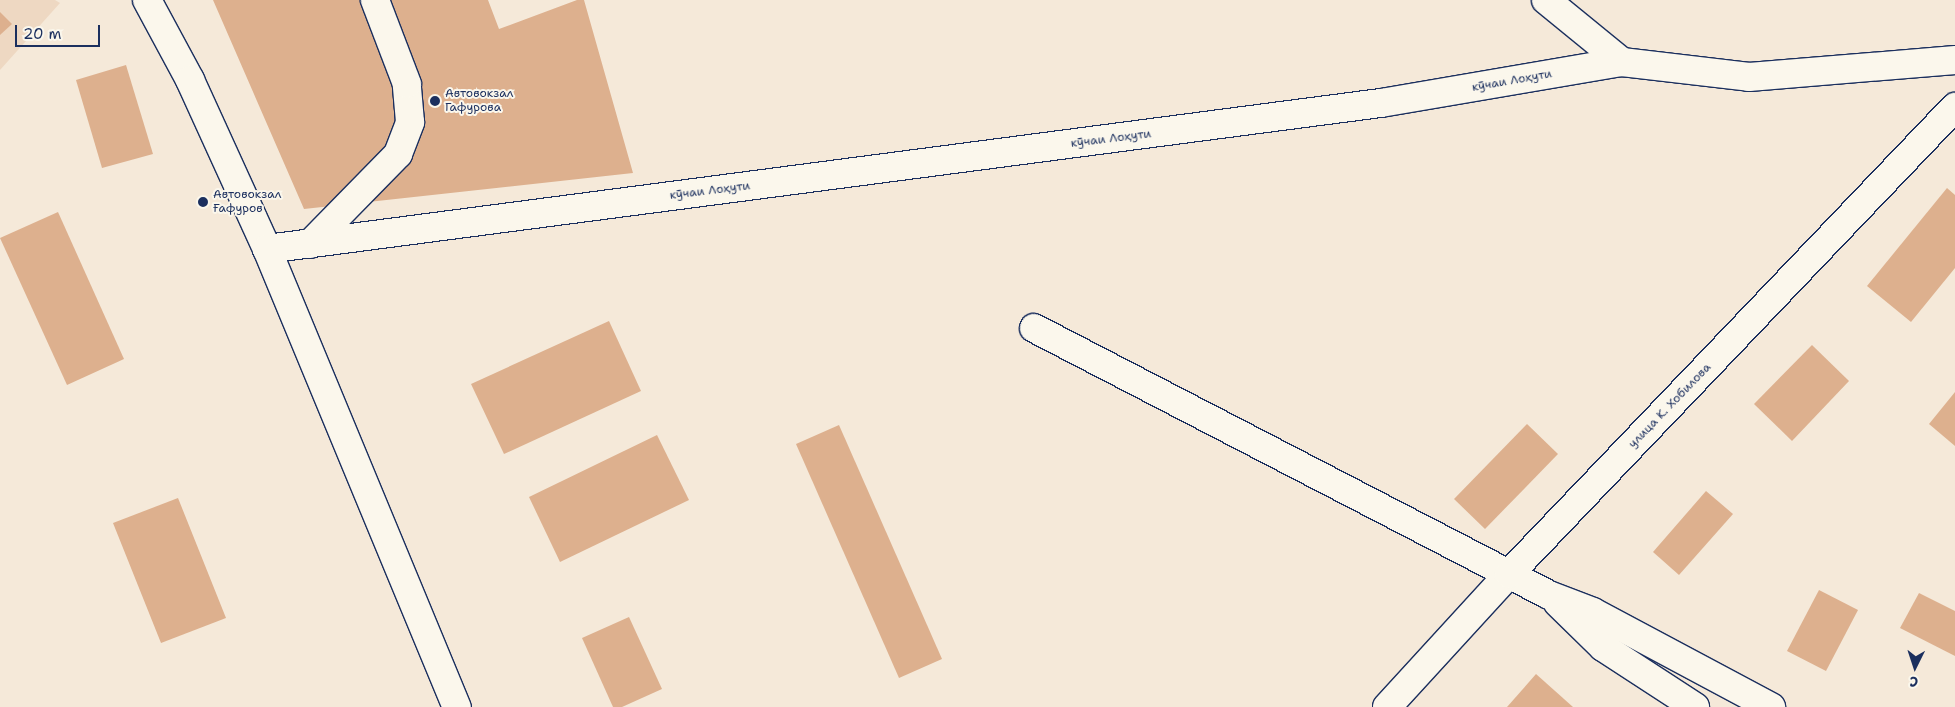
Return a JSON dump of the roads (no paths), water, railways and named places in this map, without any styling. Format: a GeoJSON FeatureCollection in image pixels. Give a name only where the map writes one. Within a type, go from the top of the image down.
{"type":"FeatureCollection","features":[{"type":"Feature","properties":{"kind":"street"},"geometry":{"type":"LineString","coordinates":[[147,0],[190,80],[268,248],[457,707]]}},
{"type":"Feature","properties":{"kind":"street"},"geometry":{"type":"LineString","coordinates":[[310,244],[398,154],[410,122],[407,84],[375,0]]}},
{"type":"Feature","properties":{"kind":"street"},"geometry":{"type":"LineString","coordinates":[[1546,0],[1622,62]]}},
{"type":"Feature","properties":{"kind":"street","name":"кӯчаи Лоҳути"},"geometry":{"type":"LineString","coordinates":[[268,248],[1381,103],[1622,62],[1749,77],[1955,60]]}},
{"type":"Feature","properties":{"kind":"street","name":"улица К. Хобилова"},"geometry":{"type":"LineString","coordinates":[[1387,707],[1509,574],[1955,107]]}},
{"type":"Feature","properties":{"kind":"street"},"geometry":{"type":"LineString","coordinates":[[1034,328],[1549,595],[1593,612],[1771,707]]}},
{"type":"Feature","properties":{"kind":"street"},"geometry":{"type":"LineString","coordinates":[[1549,595],[1603,647],[1695,707]]}},
{"type":"Feature","properties":{"kind":"place","name":"Автовокзал Гафурова"},"geometry":{"type":"Point","coordinates":[435,101]}},
{"type":"Feature","properties":{"kind":"place","name":"Автовокзал Ғафуров"},"geometry":{"type":"Point","coordinates":[203,202]}}]}
